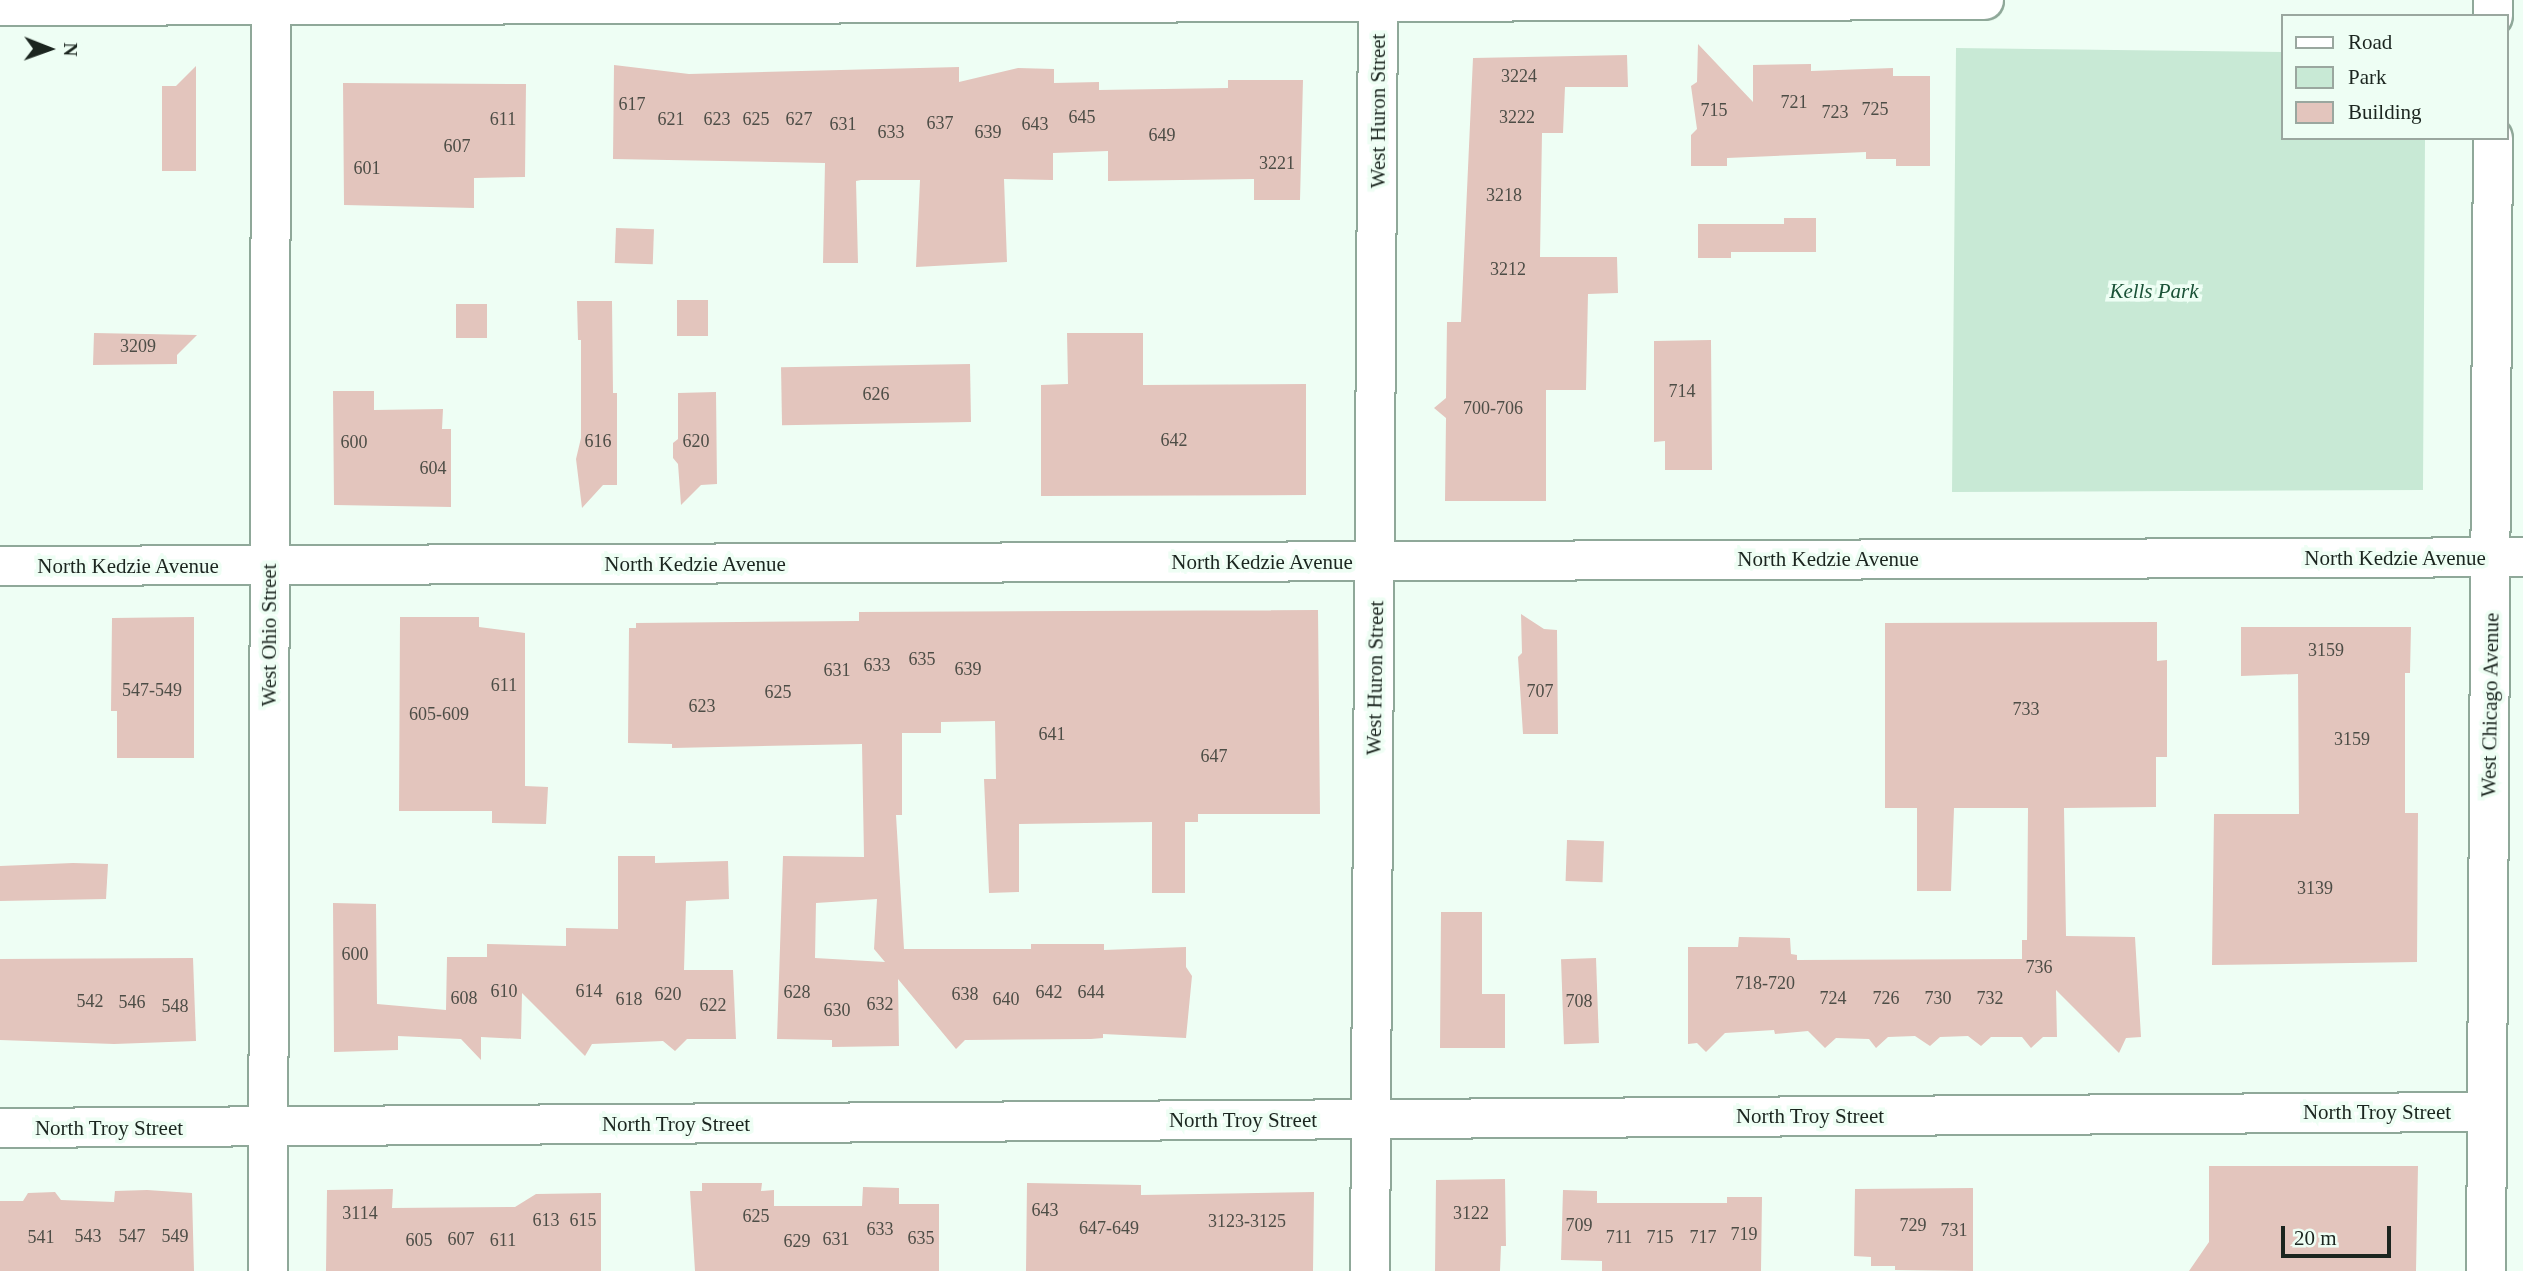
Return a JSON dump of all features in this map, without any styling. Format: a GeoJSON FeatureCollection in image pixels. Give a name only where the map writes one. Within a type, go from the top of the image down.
{"type":"FeatureCollection","features":[{"type":"Feature","properties":{"kind":"street"},"geometry":{"type":"LineString","coordinates":[[0,6],[271,1],[1984,0]]}},
{"type":"Feature","properties":{"kind":"street","name":"West Ohio Street"},"geometry":{"type":"LineString","coordinates":[[268,1271],[271,1]]}},
{"type":"Feature","properties":{"kind":"street","name":"West Huron Street"},"geometry":{"type":"LineString","coordinates":[[1370,1271],[1378,1]]}},
{"type":"Feature","properties":{"kind":"street","name":"West Chicago Avenue"},"geometry":{"type":"LineString","coordinates":[[2486,1271],[2487,1112],[2507,557],[2493,140]]}},
{"type":"Feature","properties":{"kind":"street","name":"North Kedzie Avenue"},"geometry":{"type":"LineString","coordinates":[[0,566],[2507,557]]}},
{"type":"Feature","properties":{"kind":"street","name":"North Troy Street"},"geometry":{"type":"LineString","coordinates":[[0,1128],[2487,1112]]}},
{"type":"Feature","properties":{"kind":"green space","name":"Kells Park"},"geometry":{"type":"Polygon","coordinates":[[[1956,48],[2282,52],[2282,140],[2425,140],[2423,490],[1952,492],[1956,48]]]}},
{"type":"Feature","properties":{"kind":"building"},"geometry":{"type":"Polygon","coordinates":[[[1698,44],[1753,102],[1753,65],[1811,64],[1811,71],[1893,68],[1893,76],[1930,76],[1930,166],[1896,166],[1896,159],[1866,159],[1866,152],[1727,158],[1727,166],[1691,166],[1691,135],[1697,129],[1691,86],[1697,82],[1698,44]]]}},
{"type":"Feature","properties":{"kind":"building"},"geometry":{"type":"Polygon","coordinates":[[[1627,55],[1628,87],[1565,87],[1563,133],[1542,133],[1540,257],[1617,257],[1618,293],[1588,294],[1586,390],[1546,390],[1546,501],[1445,501],[1446,418],[1434,408],[1446,398],[1447,322],[1461,322],[1473,58],[1627,55]]]}},
{"type":"Feature","properties":{"kind":"building"},"geometry":{"type":"Polygon","coordinates":[[[614,65],[689,74],[959,67],[959,82],[1018,68],[1054,69],[1054,83],[1099,82],[1099,90],[1228,88],[1228,80],[1303,80],[1300,200],[1254,200],[1254,179],[1108,181],[1108,151],[1053,153],[1053,180],[1004,179],[1007,262],[916,267],[920,180],[861,180],[856,181],[858,263],[823,263],[825,163],[613,159],[614,65]]]}},
{"type":"Feature","properties":{"kind":"building"},"geometry":{"type":"Polygon","coordinates":[[[196,66],[196,171],[162,171],[162,86],[176,86],[196,66]]]}},
{"type":"Feature","properties":{"kind":"building"},"geometry":{"type":"Polygon","coordinates":[[[343,83],[526,84],[525,177],[474,178],[474,208],[344,205],[343,83]]]}},
{"type":"Feature","properties":{"kind":"building"},"geometry":{"type":"Polygon","coordinates":[[[1784,218],[1816,218],[1816,252],[1731,252],[1731,258],[1698,258],[1698,224],[1784,224],[1784,218]]]}},
{"type":"Feature","properties":{"kind":"building"},"geometry":{"type":"Polygon","coordinates":[[[616,228],[654,229],[653,264],[615,263],[616,228]]]}},
{"type":"Feature","properties":{"kind":"building"},"geometry":{"type":"Polygon","coordinates":[[[677,300],[708,300],[708,336],[677,336],[677,300]]]}},
{"type":"Feature","properties":{"kind":"building"},"geometry":{"type":"Polygon","coordinates":[[[577,301],[612,301],[613,393],[617,393],[617,485],[603,485],[582,508],[576,459],[581,438],[581,340],[578,340],[577,301]]]}},
{"type":"Feature","properties":{"kind":"building"},"geometry":{"type":"Polygon","coordinates":[[[456,304],[487,304],[487,338],[456,338],[456,304]]]}},
{"type":"Feature","properties":{"kind":"building"},"geometry":{"type":"Polygon","coordinates":[[[94,333],[197,335],[177,355],[177,364],[93,365],[94,333]]]}},
{"type":"Feature","properties":{"kind":"building"},"geometry":{"type":"Polygon","coordinates":[[[1067,333],[1143,333],[1143,385],[1306,384],[1306,495],[1041,496],[1041,385],[1068,384],[1067,333]]]}},
{"type":"Feature","properties":{"kind":"building"},"geometry":{"type":"Polygon","coordinates":[[[1711,340],[1712,470],[1665,470],[1665,441],[1654,442],[1654,341],[1711,340]]]}},
{"type":"Feature","properties":{"kind":"building"},"geometry":{"type":"Polygon","coordinates":[[[970,364],[971,422],[782,425],[781,367],[970,364]]]}},
{"type":"Feature","properties":{"kind":"building"},"geometry":{"type":"Polygon","coordinates":[[[333,391],[374,391],[374,410],[443,409],[442,429],[451,429],[451,507],[334,505],[333,391]]]}},
{"type":"Feature","properties":{"kind":"building"},"geometry":{"type":"Polygon","coordinates":[[[716,392],[717,484],[701,485],[681,505],[678,464],[673,458],[673,443],[678,439],[678,393],[716,392]]]}},
{"type":"Feature","properties":{"kind":"building"},"geometry":{"type":"Polygon","coordinates":[[[1318,610],[1320,814],[1198,814],[1198,822],[1185,822],[1185,893],[1152,893],[1152,822],[1019,824],[1019,892],[989,893],[984,779],[996,779],[995,721],[941,722],[941,733],[902,733],[902,815],[896,815],[904,949],[1031,949],[1031,944],[1104,944],[1104,950],[1186,947],[1186,967],[1192,976],[1186,1038],[1103,1034],[1103,1038],[1091,1039],[965,1040],[956,1049],[898,979],[899,1046],[832,1047],[832,1040],[777,1039],[783,856],[864,857],[862,744],[672,748],[672,744],[628,743],[629,628],[636,628],[636,623],[859,621],[859,612],[1318,610]],[[877,899],[816,903],[815,958],[885,962],[874,949],[877,899]]]}},
{"type":"Feature","properties":{"kind":"building"},"geometry":{"type":"Polygon","coordinates":[[[1521,614],[1544,629],[1557,630],[1558,734],[1523,734],[1518,657],[1522,653],[1521,614]]]}},
{"type":"Feature","properties":{"kind":"building"},"geometry":{"type":"Polygon","coordinates":[[[194,617],[194,758],[117,758],[117,711],[111,711],[112,618],[194,617]]]}},
{"type":"Feature","properties":{"kind":"building"},"geometry":{"type":"Polygon","coordinates":[[[400,617],[479,617],[479,627],[525,633],[525,786],[548,787],[546,824],[492,823],[492,811],[399,811],[400,617]]]}},
{"type":"Feature","properties":{"kind":"building"},"geometry":{"type":"Polygon","coordinates":[[[2157,622],[2157,661],[2167,660],[2167,757],[2156,757],[2156,807],[2064,808],[2066,936],[2135,937],[2141,1037],[2126,1038],[2119,1053],[2056,990],[2057,1037],[2043,1037],[2031,1048],[2022,1037],[1991,1037],[1981,1046],[1968,1036],[1940,1037],[1930,1046],[1915,1036],[1888,1037],[1876,1048],[1869,1039],[1836,1038],[1825,1048],[1808,1031],[1775,1034],[1774,1030],[1725,1033],[1706,1052],[1697,1043],[1688,1044],[1688,947],[1738,947],[1739,937],[1790,938],[1791,954],[1797,955],[1797,960],[2022,959],[2022,940],[2027,940],[2028,808],[1954,808],[1951,891],[1917,891],[1917,808],[1885,808],[1885,623],[2157,622]]]}},
{"type":"Feature","properties":{"kind":"building"},"geometry":{"type":"Polygon","coordinates":[[[2241,627],[2411,627],[2410,673],[2405,673],[2405,813],[2418,813],[2417,962],[2212,965],[2214,814],[2299,814],[2298,674],[2241,676],[2241,627]]]}},
{"type":"Feature","properties":{"kind":"building"},"geometry":{"type":"Polygon","coordinates":[[[1567,840],[1604,841],[1603,882],[1566,881],[1567,840]]]}},
{"type":"Feature","properties":{"kind":"building"},"geometry":{"type":"Polygon","coordinates":[[[618,856],[655,856],[655,863],[728,861],[729,899],[686,901],[684,970],[733,970],[736,1039],[687,1039],[675,1051],[663,1041],[592,1044],[585,1056],[522,993],[521,1039],[481,1037],[481,1060],[461,1039],[398,1036],[398,1050],[334,1052],[333,903],[376,904],[377,1004],[446,1010],[447,957],[487,957],[487,944],[566,946],[566,928],[618,929],[618,856]]]}},
{"type":"Feature","properties":{"kind":"building"},"geometry":{"type":"Polygon","coordinates":[[[108,864],[106,899],[0,901],[0,866],[108,864]]]}},
{"type":"Feature","properties":{"kind":"building"},"geometry":{"type":"Polygon","coordinates":[[[1441,912],[1482,912],[1482,994],[1505,994],[1505,1048],[1440,1048],[1441,912]]]}},
{"type":"Feature","properties":{"kind":"building"},"geometry":{"type":"Polygon","coordinates":[[[193,958],[196,1041],[114,1044],[0,1040],[0,959],[193,958]]]}},
{"type":"Feature","properties":{"kind":"building"},"geometry":{"type":"Polygon","coordinates":[[[1596,958],[1599,1043],[1564,1044],[1561,959],[1596,958]]]}},
{"type":"Feature","properties":{"kind":"building"},"geometry":{"type":"Polygon","coordinates":[[[2209,1166],[2418,1166],[2416,1271],[2189,1271],[2209,1242],[2209,1166]]]}},
{"type":"Feature","properties":{"kind":"building"},"geometry":{"type":"Polygon","coordinates":[[[1505,1179],[1506,1246],[1501,1246],[1500,1271],[1435,1271],[1436,1180],[1505,1179]]]}},
{"type":"Feature","properties":{"kind":"building"},"geometry":{"type":"Polygon","coordinates":[[[702,1183],[762,1183],[761,1191],[774,1190],[774,1206],[862,1206],[863,1187],[899,1188],[899,1204],[939,1204],[939,1271],[695,1271],[690,1191],[702,1191],[702,1183]]]}},
{"type":"Feature","properties":{"kind":"building"},"geometry":{"type":"Polygon","coordinates":[[[1027,1183],[1141,1185],[1141,1195],[1314,1192],[1313,1271],[1026,1271],[1027,1183]]]}},
{"type":"Feature","properties":{"kind":"building"},"geometry":{"type":"Polygon","coordinates":[[[1973,1188],[1973,1271],[1895,1270],[1895,1266],[1871,1266],[1871,1257],[1854,1256],[1855,1189],[1973,1188]]]}},
{"type":"Feature","properties":{"kind":"building"},"geometry":{"type":"Polygon","coordinates":[[[393,1189],[392,1208],[515,1207],[536,1194],[601,1193],[601,1271],[326,1271],[327,1190],[393,1189]]]}},
{"type":"Feature","properties":{"kind":"building"},"geometry":{"type":"Polygon","coordinates":[[[1563,1190],[1597,1191],[1597,1203],[1727,1203],[1727,1197],[1762,1197],[1761,1271],[1602,1271],[1602,1261],[1561,1260],[1563,1190]]]}},
{"type":"Feature","properties":{"kind":"building"},"geometry":{"type":"Polygon","coordinates":[[[115,1191],[192,1193],[194,1271],[0,1271],[0,1201],[23,1201],[28,1193],[55,1192],[61,1200],[114,1202],[115,1191]]]}}]}
